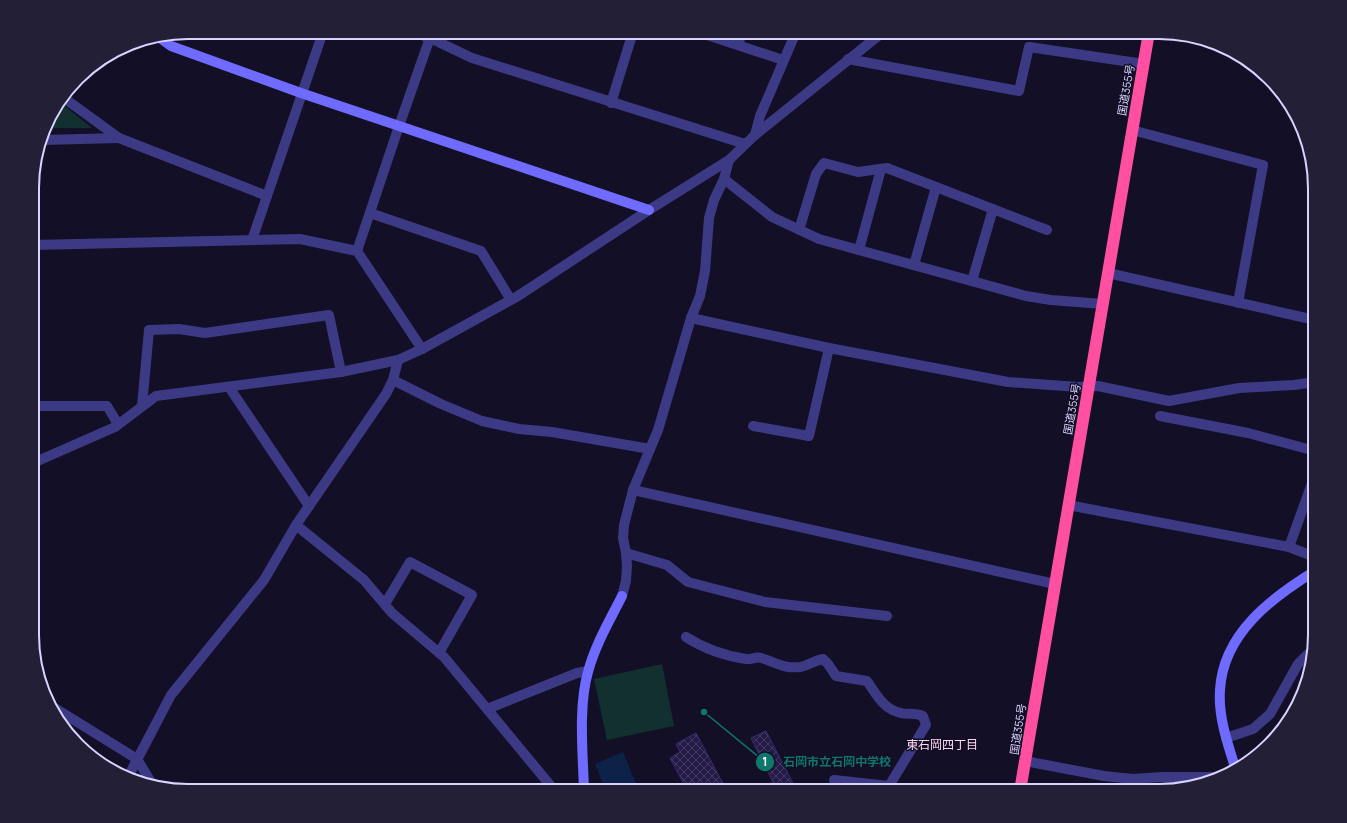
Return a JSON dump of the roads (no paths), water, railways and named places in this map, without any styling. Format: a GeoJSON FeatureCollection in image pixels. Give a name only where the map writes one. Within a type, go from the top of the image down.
{"type":"FeatureCollection","features":[{"type":"Feature","properties":{"kind":"highway","name":"国道355号"},"geometry":{"type":"LineString","coordinates":[[1021,784],[1148,39]]}},
{"type":"Feature","properties":{"kind":"street"},"geometry":{"type":"LineString","coordinates":[[252,240],[320,39]]}},
{"type":"Feature","properties":{"kind":"street"},"geometry":{"type":"LineString","coordinates":[[357,251],[430,39]]}},
{"type":"Feature","properties":{"kind":"street"},"geometry":{"type":"LineString","coordinates":[[438,39],[472,58],[745,144]]}},
{"type":"Feature","properties":{"kind":"street"},"geometry":{"type":"LineString","coordinates":[[611,103],[631,39]]}},
{"type":"Feature","properties":{"kind":"street"},"geometry":{"type":"LineString","coordinates":[[720,39],[783,60]]}},
{"type":"Feature","properties":{"kind":"street"},"geometry":{"type":"LineString","coordinates":[[738,45],[740,39]]}},
{"type":"Feature","properties":{"kind":"street"},"geometry":{"type":"LineString","coordinates":[[755,135],[760,116],[793,39]]}},
{"type":"Feature","properties":{"kind":"street"},"geometry":{"type":"LineString","coordinates":[[39,460],[118,424],[156,396],[341,372],[398,360],[422,349],[511,300],[729,160],[755,135],[874,39]]}},
{"type":"Feature","properties":{"kind":"street"},"geometry":{"type":"LineString","coordinates":[[164,41],[171,46],[301,93],[649,210]]}},
{"type":"Feature","properties":{"kind":"street"},"geometry":{"type":"LineString","coordinates":[[848,59],[1019,91],[1029,47],[1144,64]]}},
{"type":"Feature","properties":{"kind":"street"},"geometry":{"type":"LineString","coordinates":[[67,100],[119,138],[267,196]]}},
{"type":"Feature","properties":{"kind":"street"},"geometry":{"type":"LineString","coordinates":[[1132,130],[1264,165],[1238,303]]}},
{"type":"Feature","properties":{"kind":"street"},"geometry":{"type":"LineString","coordinates":[[47,140],[119,138]]}},
{"type":"Feature","properties":{"kind":"street"},"geometry":{"type":"LineString","coordinates":[[584,784],[583,711],[588,671],[597,648],[622,596],[626,581],[626,553],[623,538],[624,525],[633,490],[658,430],[691,318],[700,296],[705,271],[709,218],[714,200],[724,179],[729,160]]}},
{"type":"Feature","properties":{"kind":"street"},"geometry":{"type":"LineString","coordinates":[[800,230],[816,174],[824,163],[858,172],[887,168],[1047,230]]}},
{"type":"Feature","properties":{"kind":"street"},"geometry":{"type":"LineString","coordinates":[[859,250],[880,169]]}},
{"type":"Feature","properties":{"kind":"street"},"geometry":{"type":"LineString","coordinates":[[724,179],[772,217],[819,239],[1032,297],[1103,304]]}},
{"type":"Feature","properties":{"kind":"street"},"geometry":{"type":"LineString","coordinates":[[914,265],[936,187]]}},
{"type":"Feature","properties":{"kind":"street"},"geometry":{"type":"LineString","coordinates":[[972,281],[993,209]]}},
{"type":"Feature","properties":{"kind":"street"},"geometry":{"type":"LineString","coordinates":[[370,213],[481,251],[511,300]]}},
{"type":"Feature","properties":{"kind":"street"},"geometry":{"type":"LineString","coordinates":[[39,245],[300,239],[357,251],[422,349]]}},
{"type":"Feature","properties":{"kind":"street"},"geometry":{"type":"LineString","coordinates":[[1108,273],[1308,318]]}},
{"type":"Feature","properties":{"kind":"street"},"geometry":{"type":"LineString","coordinates":[[142,406],[149,330],[179,329],[205,333],[329,315],[341,372]]}},
{"type":"Feature","properties":{"kind":"street"},"geometry":{"type":"LineString","coordinates":[[691,318],[829,348],[1008,382],[1089,387],[1098,386],[1169,401],[1240,388],[1308,383]]}},
{"type":"Feature","properties":{"kind":"street"},"geometry":{"type":"LineString","coordinates":[[753,426],[809,436],[829,348]]}},
{"type":"Feature","properties":{"kind":"street"},"geometry":{"type":"LineString","coordinates":[[130,773],[171,695],[264,580],[296,525],[386,394],[393,380],[398,360]]}},
{"type":"Feature","properties":{"kind":"street"},"geometry":{"type":"LineString","coordinates":[[393,380],[441,404],[482,421],[519,429],[552,432],[650,449]]}},
{"type":"Feature","properties":{"kind":"street"},"geometry":{"type":"LineString","coordinates":[[230,387],[309,506]]}},
{"type":"Feature","properties":{"kind":"street"},"geometry":{"type":"LineString","coordinates":[[39,406],[107,406],[118,424]]}},
{"type":"Feature","properties":{"kind":"street"},"geometry":{"type":"LineString","coordinates":[[1160,416],[1248,433],[1308,448]]}},
{"type":"Feature","properties":{"kind":"street"},"geometry":{"type":"LineString","coordinates":[[633,490],[1055,584]]}},
{"type":"Feature","properties":{"kind":"street"},"geometry":{"type":"LineString","coordinates":[[1289,547],[1308,494]]}},
{"type":"Feature","properties":{"kind":"street"},"geometry":{"type":"LineString","coordinates":[[1068,505],[1289,547],[1308,554]]}},
{"type":"Feature","properties":{"kind":"street"},"geometry":{"type":"LineString","coordinates":[[296,525],[364,580],[392,613],[444,657],[549,784]]}},
{"type":"Feature","properties":{"kind":"street"},"geometry":{"type":"LineString","coordinates":[[626,553],[667,566],[688,582],[765,602],[887,616]]}},
{"type":"Feature","properties":{"kind":"street"},"geometry":{"type":"LineString","coordinates":[[385,604],[410,562],[472,595],[440,653]]}},
{"type":"Feature","properties":{"kind":"street"},"geometry":{"type":"LineString","coordinates":[[1234,764],[1226,738],[1220,706],[1220,690],[1223,672],[1230,650],[1242,630],[1256,614],[1294,583],[1308,575]]}},
{"type":"Feature","properties":{"kind":"street"},"geometry":{"type":"LineString","coordinates":[[686,637],[709,650],[748,660],[760,658],[787,668],[801,667],[823,659],[836,676],[867,681],[886,707],[901,713],[917,713],[923,716],[926,726],[893,784]]}},
{"type":"Feature","properties":{"kind":"street"},"geometry":{"type":"LineString","coordinates":[[1226,738],[1253,729],[1270,714],[1298,664],[1307,656]]}},
{"type":"Feature","properties":{"kind":"street"},"geometry":{"type":"LineString","coordinates":[[487,709],[577,673],[588,671]]}},
{"type":"Feature","properties":{"kind":"street"},"geometry":{"type":"LineString","coordinates":[[60,711],[137,759],[150,779]]}},
{"type":"Feature","properties":{"kind":"street"},"geometry":{"type":"LineString","coordinates":[[1025,761],[1104,776],[1133,779],[1204,777]]}},
{"type":"Feature","properties":{"kind":"street"},"geometry":{"type":"LineString","coordinates":[[834,780],[862,784]]}},
{"type":"Feature","properties":{"kind":"water"},"geometry":{"type":"Polygon","coordinates":[[[623,752],[636,784],[603,784],[595,764],[623,752]]]}},
{"type":"Feature","properties":{"kind":"place","name":"石岡市立石岡中学校"},"geometry":{"type":"Point","coordinates":[704,712]}},
{"type":"Feature","properties":{"kind":"district","name":"東石岡四丁目"},"geometry":{"type":"Point","coordinates":[942,745]}}]}
